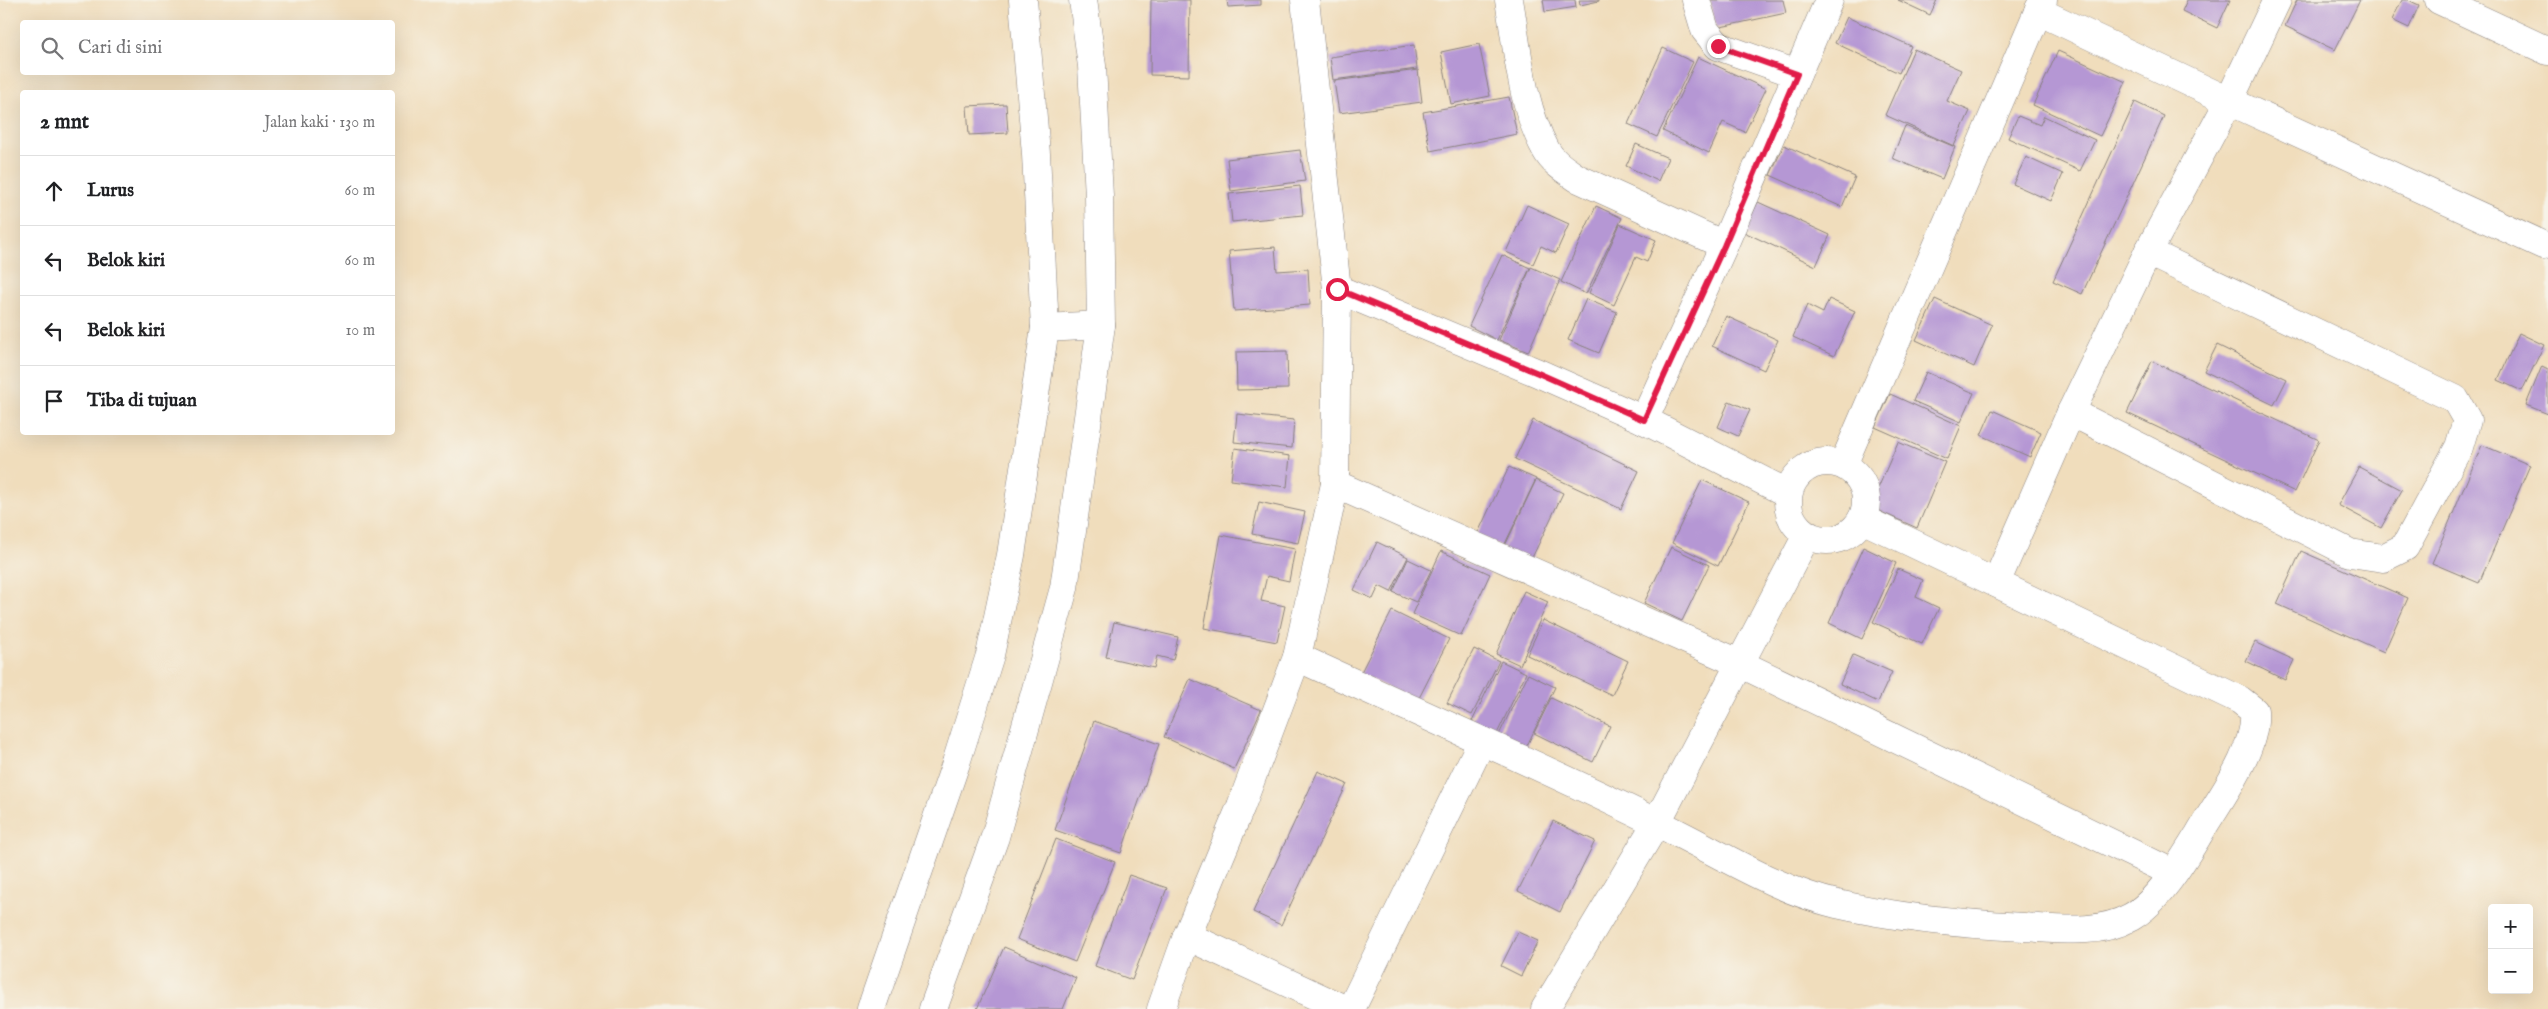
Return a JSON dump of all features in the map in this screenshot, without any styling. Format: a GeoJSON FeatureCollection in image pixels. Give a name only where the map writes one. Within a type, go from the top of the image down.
{"type":"FeatureCollection","features":[{"type":"Feature","properties":{"kind":"street"},"geometry":{"type":"LineString","coordinates":[[871,1009],[956,763],[990,655],[1010,554],[1044,328],[1036,154],[1023,0]]}},
{"type":"Feature","properties":{"kind":"street"},"geometry":{"type":"LineString","coordinates":[[933,1009],[995,837],[1064,588],[1101,324],[1099,196],[1092,66],[1083,0]]}},
{"type":"Feature","properties":{"kind":"street"},"geometry":{"type":"LineString","coordinates":[[1161,1009],[1187,936],[1241,806],[1297,657],[1335,484],[1337,289],[1305,0]]}},
{"type":"Feature","properties":{"kind":"street"},"geometry":{"type":"LineString","coordinates":[[1509,0],[1525,93],[1546,151],[1557,164],[1577,178],[1724,246]]}},
{"type":"Feature","properties":{"kind":"street"},"geometry":{"type":"LineString","coordinates":[[1696,0],[1705,30],[1718,46],[1797,74]]}},
{"type":"Feature","properties":{"kind":"street"},"geometry":{"type":"LineString","coordinates":[[1644,420],[1724,246],[1829,0]]}},
{"type":"Feature","properties":{"kind":"street"},"geometry":{"type":"LineString","coordinates":[[1996,583],[2072,412],[2148,252],[2229,102],[2277,0]]}},
{"type":"Feature","properties":{"kind":"street"},"geometry":{"type":"LineString","coordinates":[[2439,0],[2548,50]]}},
{"type":"Feature","properties":{"kind":"street"},"geometry":{"type":"LineString","coordinates":[[1842,465],[2041,5],[2229,102],[2543,245]]}},
{"type":"Feature","properties":{"kind":"street"},"geometry":{"type":"LineString","coordinates":[[2072,412],[2350,553],[2383,558],[2405,547],[2459,447],[2467,420],[2455,399],[2148,252]]}},
{"type":"Feature","properties":{"kind":"street"},"geometry":{"type":"LineString","coordinates":[[1337,289],[1538,373],[1644,420],[1787,493]]}},
{"type":"Feature","properties":{"kind":"street"},"geometry":{"type":"LineString","coordinates":[[1044,328],[1101,324]]}},
{"type":"Feature","properties":{"kind":"street"},"geometry":{"type":"LineString","coordinates":[[1819,462],[1842,465],[1859,478],[1866,498],[1862,519],[1848,534],[1828,540],[1807,536],[1791,518],[1787,493],[1798,473],[1819,462]]}},
{"type":"Feature","properties":{"kind":"street"},"geometry":{"type":"LineString","coordinates":[[1335,484],[1739,663],[2173,873]]}},
{"type":"Feature","properties":{"kind":"street"},"geometry":{"type":"LineString","coordinates":[[1297,657],[1657,822],[1765,878],[1835,904],[1971,924],[2100,929],[2131,917],[2149,904],[2183,860],[2246,754],[2256,726],[2254,711],[2240,700],[1862,519]]}},
{"type":"Feature","properties":{"kind":"street"},"geometry":{"type":"LineString","coordinates":[[1545,1009],[1657,822],[1807,536]]}},
{"type":"Feature","properties":{"kind":"street"},"geometry":{"type":"LineString","coordinates":[[1351,1009],[1482,742]]}},
{"type":"Feature","properties":{"kind":"street"},"geometry":{"type":"LineString","coordinates":[[1187,936],[1344,1009]]}},
{"type":"Feature","properties":{"kind":"building"},"geometry":{"type":"Polygon","coordinates":[[[1151,0],[1190,0],[1189,76],[1150,75],[1151,0]]]}},
{"type":"Feature","properties":{"kind":"building"},"geometry":{"type":"Polygon","coordinates":[[[1227,0],[1261,0],[1261,5],[1228,7],[1227,0]]]}},
{"type":"Feature","properties":{"kind":"building"},"geometry":{"type":"Polygon","coordinates":[[[1543,0],[1575,0],[1576,7],[1545,12],[1543,0]]]}},
{"type":"Feature","properties":{"kind":"building"},"geometry":{"type":"Polygon","coordinates":[[[1579,0],[1599,0],[1599,1],[1580,5],[1579,0]]]}},
{"type":"Feature","properties":{"kind":"building"},"geometry":{"type":"Polygon","coordinates":[[[1710,0],[1783,0],[1786,13],[1716,28],[1710,0]]]}},
{"type":"Feature","properties":{"kind":"building"},"geometry":{"type":"Polygon","coordinates":[[[1898,0],[1937,0],[1930,15],[1898,0]]]}},
{"type":"Feature","properties":{"kind":"building"},"geometry":{"type":"Polygon","coordinates":[[[2187,0],[2230,0],[2217,28],[2182,11],[2187,0]]]}},
{"type":"Feature","properties":{"kind":"building"},"geometry":{"type":"Polygon","coordinates":[[[2297,0],[2360,0],[2335,50],[2285,26],[2297,0]]]}},
{"type":"Feature","properties":{"kind":"building"},"geometry":{"type":"Polygon","coordinates":[[[2402,0],[2408,0],[2419,5],[2409,28],[2392,20],[2402,0]]]}},
{"type":"Feature","properties":{"kind":"building"},"geometry":{"type":"Polygon","coordinates":[[[1847,17],[1911,46],[1899,73],[1835,43],[1847,17]]]}},
{"type":"Feature","properties":{"kind":"building"},"geometry":{"type":"Polygon","coordinates":[[[1479,44],[1490,96],[1451,104],[1441,52],[1479,44]]]}},
{"type":"Feature","properties":{"kind":"building"},"geometry":{"type":"Polygon","coordinates":[[[1414,45],[1417,69],[1333,80],[1330,57],[1414,45]]]}},
{"type":"Feature","properties":{"kind":"building"},"geometry":{"type":"Polygon","coordinates":[[[1663,48],[1693,62],[1657,137],[1628,124],[1663,48]]]}},
{"type":"Feature","properties":{"kind":"building"},"geometry":{"type":"Polygon","coordinates":[[[1914,49],[1961,70],[1947,101],[1970,111],[1954,146],[1885,115],[1914,49]]]}},
{"type":"Feature","properties":{"kind":"building"},"geometry":{"type":"Polygon","coordinates":[[[2058,51],[2126,82],[2100,136],[2033,105],[2058,51]]]}},
{"type":"Feature","properties":{"kind":"building"},"geometry":{"type":"Polygon","coordinates":[[[1698,57],[1766,89],[1745,132],[1723,122],[1709,153],[1663,131],[1698,57]]]}},
{"type":"Feature","properties":{"kind":"building"},"geometry":{"type":"Polygon","coordinates":[[[1418,70],[1422,102],[1339,113],[1334,81],[1418,70]]]}},
{"type":"Feature","properties":{"kind":"building"},"geometry":{"type":"Polygon","coordinates":[[[1509,97],[1517,134],[1430,151],[1423,112],[1509,97]]]}},
{"type":"Feature","properties":{"kind":"building"},"geometry":{"type":"Polygon","coordinates":[[[2135,102],[2164,116],[2082,294],[2053,281],[2135,102]]]}},
{"type":"Feature","properties":{"kind":"building"},"geometry":{"type":"Polygon","coordinates":[[[1006,104],[1008,133],[969,135],[967,106],[1006,104]]]}},
{"type":"Feature","properties":{"kind":"building"},"geometry":{"type":"Polygon","coordinates":[[[2018,116],[2040,125],[2044,116],[2095,140],[2080,171],[2008,138],[2018,116]]]}},
{"type":"Feature","properties":{"kind":"building"},"geometry":{"type":"Polygon","coordinates":[[[1905,126],[1955,147],[1942,179],[1892,158],[1905,126]]]}},
{"type":"Feature","properties":{"kind":"building"},"geometry":{"type":"Polygon","coordinates":[[[1636,144],[1668,158],[1658,181],[1626,166],[1636,144]]]}},
{"type":"Feature","properties":{"kind":"building"},"geometry":{"type":"Polygon","coordinates":[[[1784,145],[1855,177],[1842,207],[1770,175],[1784,145]]]}},
{"type":"Feature","properties":{"kind":"building"},"geometry":{"type":"Polygon","coordinates":[[[1300,150],[1305,181],[1231,191],[1227,159],[1300,150]]]}},
{"type":"Feature","properties":{"kind":"building"},"geometry":{"type":"Polygon","coordinates":[[[2026,157],[2063,174],[2051,201],[2013,184],[2026,157]]]}},
{"type":"Feature","properties":{"kind":"building"},"geometry":{"type":"Polygon","coordinates":[[[1300,186],[1303,215],[1232,222],[1229,194],[1300,186]]]}},
{"type":"Feature","properties":{"kind":"building"},"geometry":{"type":"Polygon","coordinates":[[[1758,202],[1830,235],[1816,266],[1744,232],[1758,202]]]}},
{"type":"Feature","properties":{"kind":"building"},"geometry":{"type":"Polygon","coordinates":[[[1527,205],[1569,224],[1556,253],[1541,246],[1533,264],[1506,252],[1527,205]]]}},
{"type":"Feature","properties":{"kind":"building"},"geometry":{"type":"Polygon","coordinates":[[[1596,206],[1622,218],[1586,294],[1561,282],[1596,206]]]}},
{"type":"Feature","properties":{"kind":"building"},"geometry":{"type":"Polygon","coordinates":[[[1620,224],[1656,240],[1647,262],[1636,257],[1614,305],[1589,293],[1620,224]]]}},
{"type":"Feature","properties":{"kind":"building"},"geometry":{"type":"Polygon","coordinates":[[[1275,247],[1277,271],[1308,269],[1310,305],[1234,311],[1229,251],[1275,247]]]}},
{"type":"Feature","properties":{"kind":"building"},"geometry":{"type":"Polygon","coordinates":[[[1502,255],[1530,268],[1497,340],[1469,326],[1502,255]]]}},
{"type":"Feature","properties":{"kind":"building"},"geometry":{"type":"Polygon","coordinates":[[[1531,267],[1560,280],[1528,352],[1499,340],[1531,267]]]}},
{"type":"Feature","properties":{"kind":"building"},"geometry":{"type":"Polygon","coordinates":[[[1586,299],[1617,312],[1599,353],[1568,340],[1586,299]]]}},
{"type":"Feature","properties":{"kind":"building"},"geometry":{"type":"Polygon","coordinates":[[[1829,299],[1855,311],[1834,356],[1793,337],[1807,305],[1823,313],[1829,299]]]}},
{"type":"Feature","properties":{"kind":"building"},"geometry":{"type":"Polygon","coordinates":[[[1935,299],[1992,325],[1974,367],[1916,340],[1935,299]]]}},
{"type":"Feature","properties":{"kind":"building"},"geometry":{"type":"Polygon","coordinates":[[[1726,316],[1778,340],[1764,370],[1712,346],[1726,316]]]}},
{"type":"Feature","properties":{"kind":"building"},"geometry":{"type":"Polygon","coordinates":[[[2519,333],[2544,345],[2522,391],[2498,380],[2519,333]]]}},
{"type":"Feature","properties":{"kind":"building"},"geometry":{"type":"Polygon","coordinates":[[[2217,345],[2287,379],[2274,405],[2204,371],[2217,345]]]}},
{"type":"Feature","properties":{"kind":"building"},"geometry":{"type":"Polygon","coordinates":[[[1287,351],[1288,389],[1237,390],[1236,352],[1287,351]]]}},
{"type":"Feature","properties":{"kind":"building"},"geometry":{"type":"Polygon","coordinates":[[[2152,361],[2319,440],[2295,492],[2127,413],[2152,361]]]}},
{"type":"Feature","properties":{"kind":"building"},"geometry":{"type":"Polygon","coordinates":[[[2542,366],[2548,369],[2548,414],[2526,405],[2542,366]]]}},
{"type":"Feature","properties":{"kind":"building"},"geometry":{"type":"Polygon","coordinates":[[[1926,372],[1974,393],[1961,422],[1913,401],[1926,372]]]}},
{"type":"Feature","properties":{"kind":"building"},"geometry":{"type":"Polygon","coordinates":[[[1890,394],[1961,426],[1947,459],[1875,427],[1890,394]]]}},
{"type":"Feature","properties":{"kind":"building"},"geometry":{"type":"Polygon","coordinates":[[[1729,401],[1750,410],[1738,436],[1718,427],[1729,401]]]}},
{"type":"Feature","properties":{"kind":"building"},"geometry":{"type":"Polygon","coordinates":[[[1992,410],[2041,432],[2030,457],[1981,435],[1992,410]]]}},
{"type":"Feature","properties":{"kind":"building"},"geometry":{"type":"Polygon","coordinates":[[[1237,414],[1294,420],[1292,448],[1234,442],[1237,414]]]}},
{"type":"Feature","properties":{"kind":"building"},"geometry":{"type":"Polygon","coordinates":[[[1533,420],[1639,471],[1621,509],[1515,459],[1533,420]]]}},
{"type":"Feature","properties":{"kind":"building"},"geometry":{"type":"Polygon","coordinates":[[[1898,442],[1945,462],[1917,528],[1870,507],[1898,442]]]}},
{"type":"Feature","properties":{"kind":"building"},"geometry":{"type":"Polygon","coordinates":[[[2482,445],[2530,465],[2479,583],[2432,563],[2482,445]]]}},
{"type":"Feature","properties":{"kind":"building"},"geometry":{"type":"Polygon","coordinates":[[[1235,448],[1290,456],[1287,487],[1231,480],[1235,448]]]}},
{"type":"Feature","properties":{"kind":"building"},"geometry":{"type":"Polygon","coordinates":[[[1509,467],[1536,479],[1503,548],[1477,535],[1509,467]]]}},
{"type":"Feature","properties":{"kind":"building"},"geometry":{"type":"Polygon","coordinates":[[[2359,467],[2402,490],[2381,528],[2338,505],[2359,467]]]}},
{"type":"Feature","properties":{"kind":"building"},"geometry":{"type":"Polygon","coordinates":[[[1536,480],[1563,493],[1530,562],[1503,550],[1536,480]]]}},
{"type":"Feature","properties":{"kind":"building"},"geometry":{"type":"Polygon","coordinates":[[[1702,480],[1749,502],[1718,566],[1672,543],[1702,480]]]}},
{"type":"Feature","properties":{"kind":"building"},"geometry":{"type":"Polygon","coordinates":[[[1259,502],[1305,512],[1298,543],[1252,534],[1259,502]]]}},
{"type":"Feature","properties":{"kind":"building"},"geometry":{"type":"Polygon","coordinates":[[[1221,535],[1295,549],[1289,581],[1267,576],[1261,601],[1285,606],[1277,642],[1204,628],[1221,535]]]}},
{"type":"Feature","properties":{"kind":"building"},"geometry":{"type":"Polygon","coordinates":[[[1377,542],[1408,557],[1391,592],[1379,586],[1373,599],[1354,590],[1377,542]]]}},
{"type":"Feature","properties":{"kind":"building"},"geometry":{"type":"Polygon","coordinates":[[[1671,547],[1709,565],[1682,621],[1644,603],[1671,547]]]}},
{"type":"Feature","properties":{"kind":"building"},"geometry":{"type":"Polygon","coordinates":[[[1863,547],[1896,563],[1862,639],[1829,623],[1863,547]]]}},
{"type":"Feature","properties":{"kind":"building"},"geometry":{"type":"Polygon","coordinates":[[[1441,551],[1490,574],[1461,636],[1412,614],[1441,551]]]}},
{"type":"Feature","properties":{"kind":"building"},"geometry":{"type":"Polygon","coordinates":[[[2301,551],[2408,598],[2384,652],[2277,604],[2301,551]]]}},
{"type":"Feature","properties":{"kind":"building"},"geometry":{"type":"Polygon","coordinates":[[[1408,559],[1431,570],[1416,602],[1393,592],[1408,559]]]}},
{"type":"Feature","properties":{"kind":"building"},"geometry":{"type":"Polygon","coordinates":[[[1898,569],[1923,580],[1916,597],[1939,608],[1922,644],[1873,622],[1898,569]]]}},
{"type":"Feature","properties":{"kind":"building"},"geometry":{"type":"Polygon","coordinates":[[[1524,591],[1548,602],[1520,665],[1496,654],[1524,591]]]}},
{"type":"Feature","properties":{"kind":"building"},"geometry":{"type":"Polygon","coordinates":[[[1392,611],[1449,639],[1417,702],[1360,674],[1392,611]]]}},
{"type":"Feature","properties":{"kind":"building"},"geometry":{"type":"Polygon","coordinates":[[[1543,620],[1628,661],[1612,695],[1527,655],[1543,620]]]}},
{"type":"Feature","properties":{"kind":"building"},"geometry":{"type":"Polygon","coordinates":[[[1114,622],[1178,637],[1173,660],[1157,656],[1154,668],[1106,657],[1114,622]]]}},
{"type":"Feature","properties":{"kind":"building"},"geometry":{"type":"Polygon","coordinates":[[[2255,642],[2294,660],[2285,680],[2246,661],[2255,642]]]}},
{"type":"Feature","properties":{"kind":"building"},"geometry":{"type":"Polygon","coordinates":[[[1474,649],[1499,661],[1472,715],[1447,703],[1474,649]]]}},
{"type":"Feature","properties":{"kind":"building"},"geometry":{"type":"Polygon","coordinates":[[[1853,655],[1892,672],[1878,702],[1840,684],[1853,655]]]}},
{"type":"Feature","properties":{"kind":"building"},"geometry":{"type":"Polygon","coordinates":[[[1501,661],[1526,673],[1495,738],[1470,726],[1501,661]]]}},
{"type":"Feature","properties":{"kind":"building"},"geometry":{"type":"Polygon","coordinates":[[[1528,674],[1555,687],[1524,752],[1497,739],[1528,674]]]}},
{"type":"Feature","properties":{"kind":"building"},"geometry":{"type":"Polygon","coordinates":[[[1190,679],[1261,710],[1234,769],[1164,737],[1190,679]]]}},
{"type":"Feature","properties":{"kind":"building"},"geometry":{"type":"Polygon","coordinates":[[[1551,698],[1610,726],[1593,762],[1534,733],[1551,698]]]}},
{"type":"Feature","properties":{"kind":"building"},"geometry":{"type":"Polygon","coordinates":[[[1094,721],[1159,744],[1121,853],[1055,830],[1094,721]]]}},
{"type":"Feature","properties":{"kind":"building"},"geometry":{"type":"Polygon","coordinates":[[[1318,771],[1347,784],[1281,925],[1253,912],[1318,771]]]}},
{"type":"Feature","properties":{"kind":"building"},"geometry":{"type":"Polygon","coordinates":[[[1553,821],[1595,841],[1560,912],[1518,891],[1553,821]]]}},
{"type":"Feature","properties":{"kind":"building"},"geometry":{"type":"Polygon","coordinates":[[[1056,839],[1115,862],[1075,962],[1017,939],[1056,839]]]}},
{"type":"Feature","properties":{"kind":"building"},"geometry":{"type":"Polygon","coordinates":[[[1129,875],[1167,888],[1132,980],[1095,966],[1129,875]]]}},
{"type":"Feature","properties":{"kind":"building"},"geometry":{"type":"Polygon","coordinates":[[[1518,932],[1538,941],[1521,976],[1501,966],[1518,932]]]}},
{"type":"Feature","properties":{"kind":"building"},"geometry":{"type":"Polygon","coordinates":[[[1004,947],[1076,978],[1063,1009],[977,1009],[1004,947]]]}},
{"type":"Feature","properties":{"kind":"route"},"geometry":{"type":"LineString","coordinates":[[1337,289],[1538,373],[1644,420],[1724,246],[1797,74],[1718,46]]}}]}
